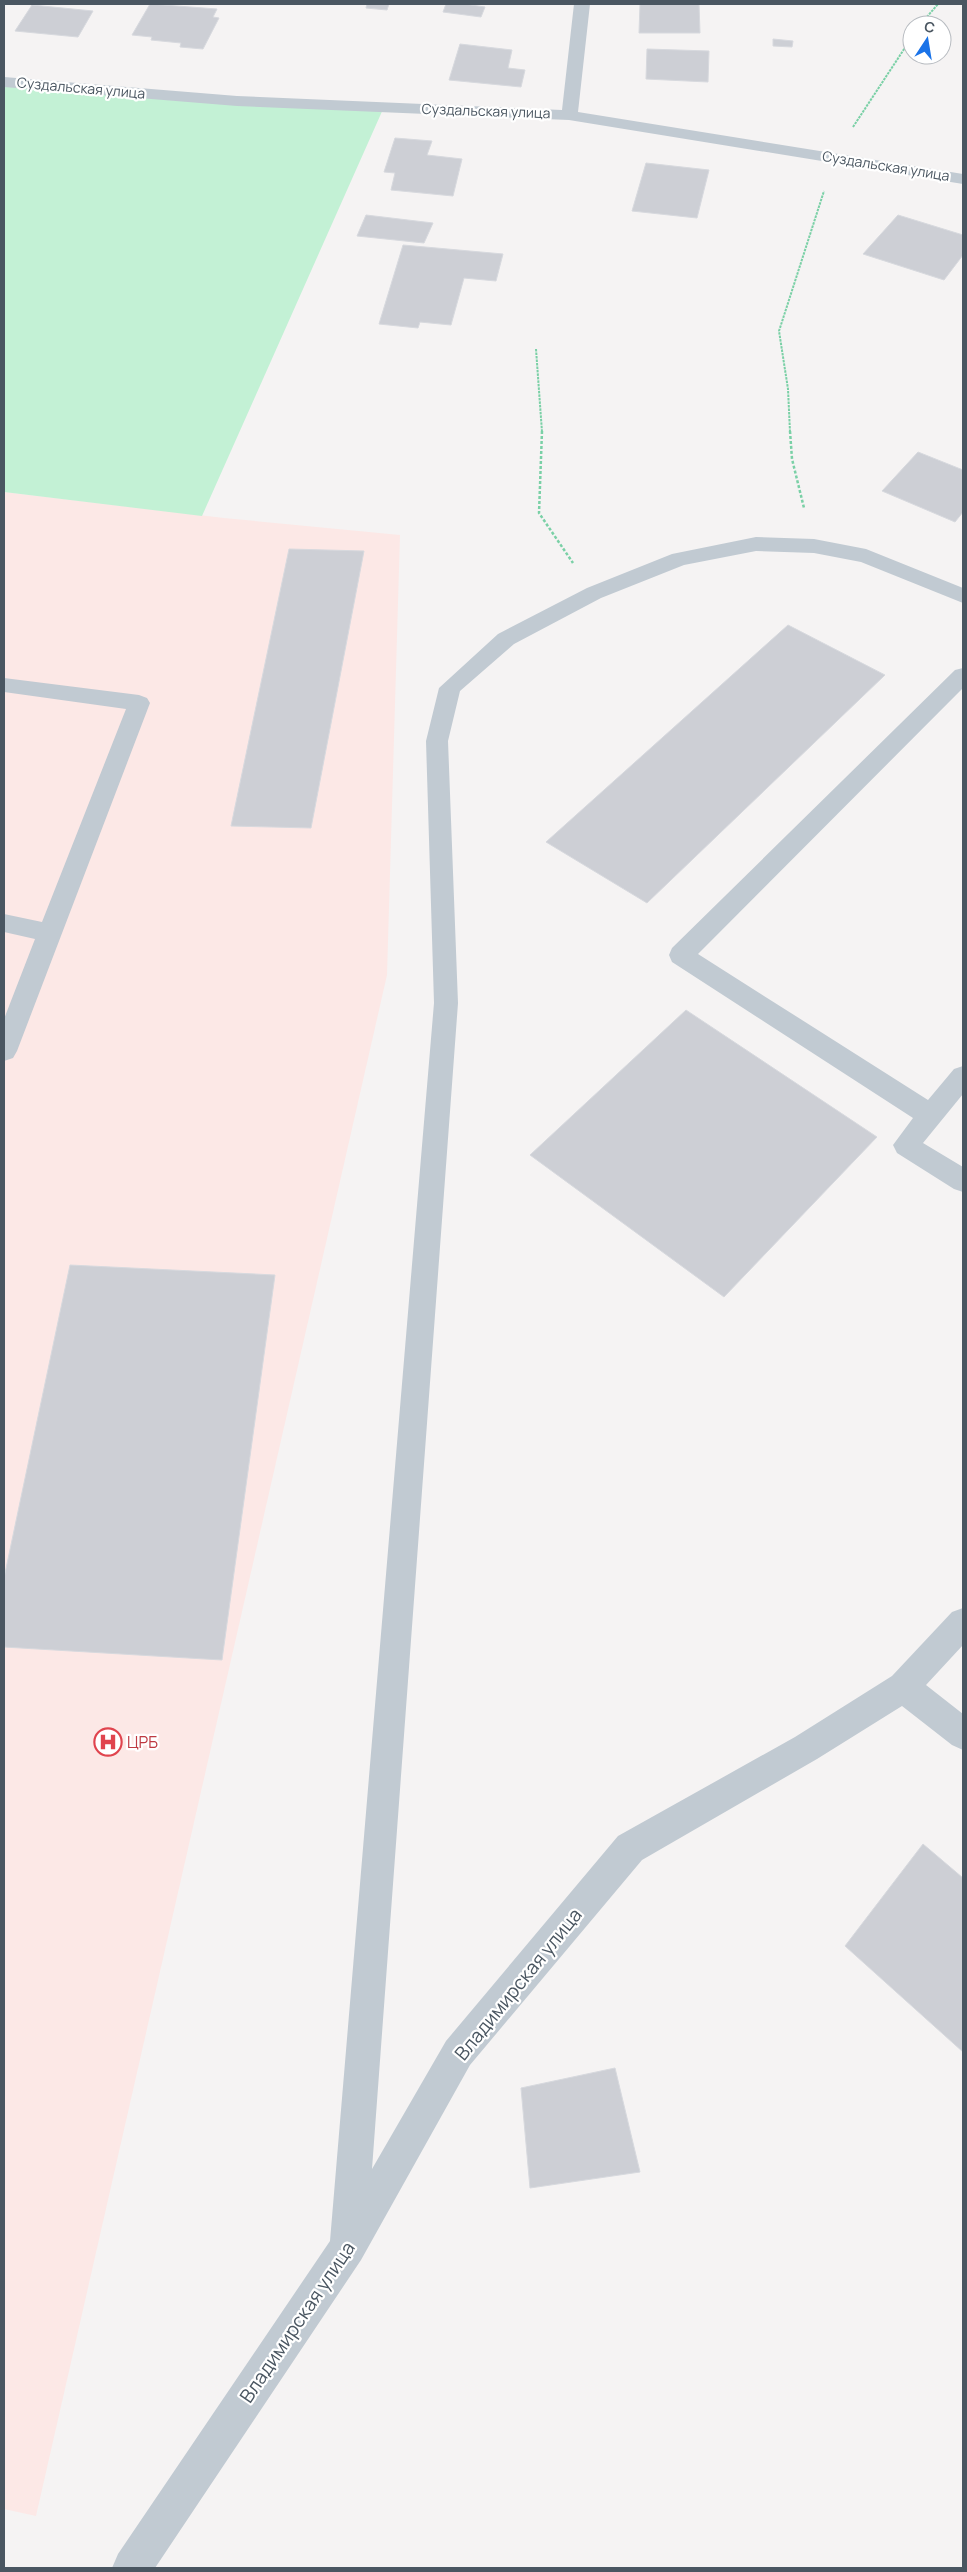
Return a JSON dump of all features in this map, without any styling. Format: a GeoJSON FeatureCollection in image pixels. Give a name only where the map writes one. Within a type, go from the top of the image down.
{"type":"FeatureCollection","features":[{"type":"Feature","properties":{"kind":"street"},"geometry":{"type":"LineString","coordinates":[[569,115],[582,4]]}},
{"type":"Feature","properties":{"kind":"street","name":"Суздальская улица"},"geometry":{"type":"LineString","coordinates":[[4,82],[237,101],[569,115],[963,179]]}},
{"type":"Feature","properties":{"kind":"street"},"geometry":{"type":"LineString","coordinates":[[348,2247],[446,1003],[436,741],[450,688],[506,639],[594,593],[679,559],[756,544],[814,546],[866,556],[963,596]]}},
{"type":"Feature","properties":{"kind":"street"},"geometry":{"type":"LineString","coordinates":[[931,1116],[681,955],[963,675]]}},
{"type":"Feature","properties":{"kind":"street"},"geometry":{"type":"LineString","coordinates":[[4,685],[139,703],[4,1050]]}},
{"type":"Feature","properties":{"kind":"street"},"geometry":{"type":"LineString","coordinates":[[4,923],[50,933]]}},
{"type":"Feature","properties":{"kind":"street"},"geometry":{"type":"LineString","coordinates":[[963,1076],[906,1145],[963,1181]]}},
{"type":"Feature","properties":{"kind":"street","name":"Владимирская улица"},"geometry":{"type":"LineString","coordinates":[[132,2568],[348,2247],[458,2054],[630,1848],[806,1748],[903,1687],[963,1624]]}},
{"type":"Feature","properties":{"kind":"street"},"geometry":{"type":"LineString","coordinates":[[903,1687],[963,1734]]}},
{"type":"Feature","properties":{"kind":"path"},"geometry":{"type":"LineString","coordinates":[[929,15],[938,4]]}},
{"type":"Feature","properties":{"kind":"path"},"geometry":{"type":"LineString","coordinates":[[814,546],[792,459],[788,389],[780,331],[809,234],[838,158],[851,130],[902,52]]}},
{"type":"Feature","properties":{"kind":"path"},"geometry":{"type":"LineString","coordinates":[[536,349],[542,424],[539,513],[594,593]]}},
{"type":"Feature","properties":{"kind":"shaded area","name":"ЦРБ"},"geometry":{"type":"Polygon","coordinates":[[[4,492],[224,518],[400,535],[387,975],[36,2516],[4,2509],[4,492]]]}},
{"type":"Feature","properties":{"kind":"green space"},"geometry":{"type":"Polygon","coordinates":[[[4,82],[237,101],[384,107],[202,516],[4,492],[4,82]]]}},
{"type":"Feature","properties":{"kind":"building"},"geometry":{"type":"Polygon","coordinates":[[[150,4],[217,9],[213,17],[219,18],[203,49],[180,47],[181,43],[151,40],[152,37],[132,35],[150,4]]]}},
{"type":"Feature","properties":{"kind":"building"},"geometry":{"type":"Polygon","coordinates":[[[367,4],[389,4],[387,10],[366,8],[367,4]]]}},
{"type":"Feature","properties":{"kind":"building"},"geometry":{"type":"Polygon","coordinates":[[[446,4],[485,7],[481,17],[443,12],[446,4]]]}},
{"type":"Feature","properties":{"kind":"building"},"geometry":{"type":"Polygon","coordinates":[[[640,4],[699,4],[700,33],[639,33],[640,4]]]}},
{"type":"Feature","properties":{"kind":"building"},"geometry":{"type":"Polygon","coordinates":[[[32,5],[93,11],[78,37],[15,31],[32,5]]]}},
{"type":"Feature","properties":{"kind":"building"},"geometry":{"type":"Polygon","coordinates":[[[773,39],[793,41],[792,47],[773,46],[773,39]]]}},
{"type":"Feature","properties":{"kind":"building"},"geometry":{"type":"Polygon","coordinates":[[[460,44],[512,50],[508,68],[525,70],[521,87],[449,80],[460,44]]]}},
{"type":"Feature","properties":{"kind":"building"},"geometry":{"type":"Polygon","coordinates":[[[647,49],[709,51],[708,82],[646,79],[647,49]]]}},
{"type":"Feature","properties":{"kind":"building"},"geometry":{"type":"Polygon","coordinates":[[[395,138],[432,141],[427,155],[462,159],[453,196],[391,190],[395,173],[384,172],[395,138]]]}},
{"type":"Feature","properties":{"kind":"building"},"geometry":{"type":"Polygon","coordinates":[[[646,163],[709,170],[697,218],[632,211],[646,163]]]}},
{"type":"Feature","properties":{"kind":"building"},"geometry":{"type":"Polygon","coordinates":[[[366,215],[433,223],[424,243],[357,236],[366,215]]]}},
{"type":"Feature","properties":{"kind":"building"},"geometry":{"type":"Polygon","coordinates":[[[898,215],[963,235],[963,255],[944,280],[863,254],[898,215]]]}},
{"type":"Feature","properties":{"kind":"building"},"geometry":{"type":"Polygon","coordinates":[[[403,245],[503,254],[496,281],[464,278],[451,325],[420,322],[418,328],[379,324],[403,245]]]}},
{"type":"Feature","properties":{"kind":"building"},"geometry":{"type":"Polygon","coordinates":[[[918,452],[963,470],[963,512],[955,522],[882,491],[918,452]]]}},
{"type":"Feature","properties":{"kind":"building"},"geometry":{"type":"Polygon","coordinates":[[[289,549],[364,551],[311,828],[231,826],[289,549]]]}},
{"type":"Feature","properties":{"kind":"building"},"geometry":{"type":"Polygon","coordinates":[[[788,625],[885,675],[647,903],[546,842],[788,625]]]}},
{"type":"Feature","properties":{"kind":"building"},"geometry":{"type":"Polygon","coordinates":[[[686,1010],[877,1137],[724,1297],[530,1155],[686,1010]]]}},
{"type":"Feature","properties":{"kind":"building"},"geometry":{"type":"Polygon","coordinates":[[[70,1265],[275,1275],[222,1660],[4,1647],[4,1578],[70,1265]]]}},
{"type":"Feature","properties":{"kind":"building"},"geometry":{"type":"Polygon","coordinates":[[[923,1844],[963,1878],[963,2052],[845,1946],[923,1844]]]}},
{"type":"Feature","properties":{"kind":"building"},"geometry":{"type":"Polygon","coordinates":[[[615,2068],[640,2172],[530,2188],[521,2088],[615,2068]]]}},
{"type":"Feature","properties":{"kind":"place","name":"ЦРБ"},"geometry":{"type":"Point","coordinates":[108,1742]}}]}
